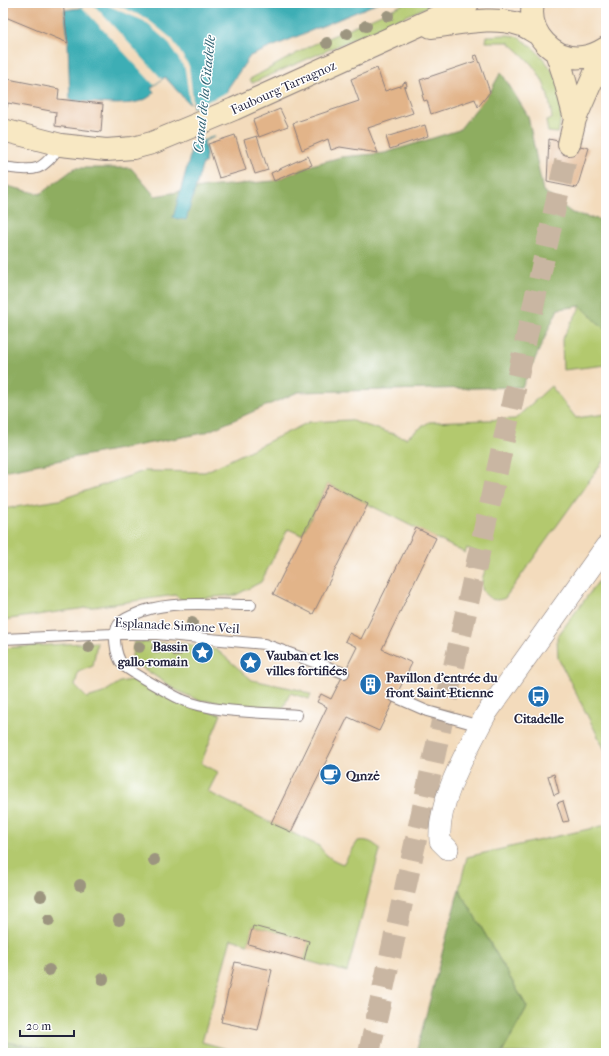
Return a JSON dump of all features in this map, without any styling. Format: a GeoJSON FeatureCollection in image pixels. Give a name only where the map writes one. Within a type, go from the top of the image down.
{"type":"FeatureCollection","features":[{"type":"Feature","properties":{"kind":"main road","name":"Faubourg Tarragnoz"},"geometry":{"type":"LineString","coordinates":[[3,130],[60,145],[106,150],[133,148],[152,143],[234,109],[468,3]]}},
{"type":"Feature","properties":{"kind":"main road"},"geometry":{"type":"LineString","coordinates":[[533,3],[533,21],[538,34],[546,44],[556,52],[568,56],[581,57],[594,55],[606,48]]}},
{"type":"Feature","properties":{"kind":"main road","name":"Faubourg Tarragnoz"},"geometry":{"type":"LineString","coordinates":[[410,30],[479,21],[504,22],[521,25],[538,34]]}},
{"type":"Feature","properties":{"kind":"main road"},"geometry":{"type":"LineString","coordinates":[[569,144],[574,119],[606,48]]}},
{"type":"Feature","properties":{"kind":"main road"},"geometry":{"type":"LineString","coordinates":[[556,52],[564,73],[574,119]]}},
{"type":"Feature","properties":{"kind":"street"},"geometry":{"type":"LineString","coordinates":[[448,849],[440,841],[439,827],[450,787],[486,714],[606,546]]}},
{"type":"Feature","properties":{"kind":"lane"},"geometry":{"type":"LineString","coordinates":[[3,167],[37,169],[46,164],[60,145]]}},
{"type":"Feature","properties":{"kind":"lane"},"geometry":{"type":"LineString","coordinates":[[251,605],[175,605],[143,611],[121,622],[116,634],[117,653],[123,665],[182,700],[207,707],[297,715]]}},
{"type":"Feature","properties":{"kind":"lane","name":"Esplanade Simone Veil"},"geometry":{"type":"LineString","coordinates":[[3,639],[116,634],[157,634],[264,644],[344,672]]}},
{"type":"Feature","properties":{"kind":"lane"},"geometry":{"type":"LineString","coordinates":[[395,697],[427,710],[480,726]]}},
{"type":"Feature","properties":{"kind":"green space"},"geometry":{"type":"Polygon","coordinates":[[[406,3],[436,3],[252,83],[250,79],[310,46],[406,3]]]}},
{"type":"Feature","properties":{"kind":"green space"},"geometry":{"type":"Polygon","coordinates":[[[512,35],[522,39],[536,51],[550,67],[559,83],[561,91],[562,102],[558,133],[548,132],[546,121],[552,119],[548,94],[534,67],[508,42],[486,42],[487,36],[512,35]]]}},
{"type":"Feature","properties":{"kind":"green space"},"geometry":{"type":"Polygon","coordinates":[[[501,72],[528,116],[543,191],[572,213],[606,221],[606,331],[581,306],[558,309],[522,387],[298,392],[204,433],[3,471],[3,185],[40,194],[75,168],[131,168],[155,196],[207,187],[274,181],[312,165],[341,157],[385,153],[459,130],[490,92],[501,72]]]}},
{"type":"Feature","properties":{"kind":"green space"},"geometry":{"type":"Polygon","coordinates":[[[581,306],[606,331],[606,365],[563,370],[562,339],[581,306]]]}},
{"type":"Feature","properties":{"kind":"green space"},"geometry":{"type":"Polygon","coordinates":[[[551,386],[576,418],[606,414],[606,457],[505,598],[498,600],[492,599],[485,594],[483,590],[482,580],[490,559],[467,548],[465,553],[328,484],[302,535],[288,529],[261,582],[236,595],[182,600],[175,595],[3,620],[3,509],[59,500],[144,471],[205,472],[309,422],[349,420],[406,438],[429,422],[515,419],[551,386]]]}},
{"type":"Feature","properties":{"kind":"green space"},"geometry":{"type":"Polygon","coordinates":[[[606,571],[606,752],[558,658],[557,637],[606,571]]]}},
{"type":"Feature","properties":{"kind":"green space"},"geometry":{"type":"Polygon","coordinates":[[[97,642],[93,666],[78,672],[75,686],[87,698],[103,693],[120,682],[136,679],[184,706],[221,714],[201,763],[218,772],[208,792],[319,846],[330,857],[343,864],[358,841],[370,842],[376,845],[380,850],[347,972],[304,960],[308,941],[253,926],[248,944],[231,939],[202,1042],[241,1053],[61,1053],[3,1041],[3,648],[97,642]]]}},
{"type":"Feature","properties":{"kind":"green space"},"geometry":{"type":"Polygon","coordinates":[[[134,642],[187,644],[217,650],[252,680],[300,690],[311,695],[309,699],[290,693],[283,709],[198,700],[176,690],[140,666],[132,656],[134,642]]]}},
{"type":"Feature","properties":{"kind":"green space"},"geometry":{"type":"Polygon","coordinates":[[[606,825],[606,1053],[502,1053],[527,1007],[459,889],[467,857],[606,825]]]}},
{"type":"Feature","properties":{"kind":"green space"},"geometry":{"type":"Polygon","coordinates":[[[459,889],[527,1007],[502,1053],[416,1053],[459,889]]]}},
{"type":"Feature","properties":{"kind":"green space"},"geometry":{"type":"Polygon","coordinates":[[[3,1041],[61,1053],[3,1053],[3,1041]]]}},
{"type":"Feature","properties":{"kind":"water","name":"Canal de la Citadelle"},"geometry":{"type":"Polygon","coordinates":[[[87,3],[378,3],[250,56],[228,88],[214,137],[204,141],[206,154],[205,163],[203,163],[186,220],[173,218],[190,156],[193,102],[188,103],[165,77],[151,88],[154,92],[148,98],[139,102],[115,104],[70,100],[68,43],[64,10],[80,8],[87,3]]]}},
{"type":"Feature","properties":{"kind":"pier"},"geometry":{"type":"Polygon","coordinates":[[[87,3],[92,3],[162,79],[154,85],[82,7],[87,3]]]}},
{"type":"Feature","properties":{"kind":"pier"},"geometry":{"type":"Polygon","coordinates":[[[102,3],[112,3],[146,18],[172,39],[189,66],[193,102],[190,103],[185,69],[168,42],[144,21],[102,3]]]}},
{"type":"Feature","properties":{"kind":"pier"},"geometry":{"type":"Polygon","coordinates":[[[228,92],[216,135],[188,146],[192,108],[228,92]]]}},
{"type":"Feature","properties":{"kind":"building"},"geometry":{"type":"Polygon","coordinates":[[[3,3],[63,3],[68,43],[3,16],[3,3]]]}},
{"type":"Feature","properties":{"kind":"building"},"geometry":{"type":"Polygon","coordinates":[[[477,55],[490,92],[478,107],[475,99],[431,114],[427,100],[424,101],[422,95],[424,94],[420,80],[476,61],[474,56],[477,55]]]}},
{"type":"Feature","properties":{"kind":"building"},"geometry":{"type":"Polygon","coordinates":[[[377,68],[385,91],[403,85],[403,83],[406,82],[407,86],[404,87],[413,113],[368,128],[378,153],[340,147],[331,150],[328,139],[302,150],[293,123],[359,101],[351,79],[377,68]]]}},
{"type":"Feature","properties":{"kind":"building"},"geometry":{"type":"Polygon","coordinates":[[[3,78],[59,89],[58,99],[103,104],[101,132],[55,126],[56,112],[8,103],[5,114],[3,113],[3,78]]]}},
{"type":"Feature","properties":{"kind":"building"},"geometry":{"type":"Polygon","coordinates":[[[280,109],[288,126],[259,137],[253,120],[280,109]]]}},
{"type":"Feature","properties":{"kind":"building"},"geometry":{"type":"Polygon","coordinates":[[[425,125],[428,136],[390,149],[386,137],[425,125]]]}},
{"type":"Feature","properties":{"kind":"building"},"geometry":{"type":"Polygon","coordinates":[[[235,135],[246,170],[219,178],[208,144],[235,135]]]}},
{"type":"Feature","properties":{"kind":"building"},"geometry":{"type":"Polygon","coordinates":[[[257,136],[268,170],[255,174],[244,140],[257,136]]]}},
{"type":"Feature","properties":{"kind":"building"},"geometry":{"type":"Polygon","coordinates":[[[549,139],[589,148],[577,188],[547,182],[549,139]]]}},
{"type":"Feature","properties":{"kind":"building"},"geometry":{"type":"Polygon","coordinates":[[[308,156],[312,165],[274,181],[271,173],[308,156]]]}},
{"type":"Feature","properties":{"kind":"building"},"geometry":{"type":"Polygon","coordinates":[[[328,484],[368,504],[313,614],[273,594],[328,484]]]}},
{"type":"Feature","properties":{"kind":"building","name":"Pavillon d’entrée du front Saint-Etienne"},"geometry":{"type":"Polygon","coordinates":[[[416,528],[436,538],[382,649],[412,663],[379,731],[348,717],[291,832],[271,823],[327,707],[317,702],[321,694],[331,699],[357,647],[345,641],[349,633],[361,639],[416,528]]]}},
{"type":"Feature","properties":{"kind":"building"},"geometry":{"type":"Polygon","coordinates":[[[554,774],[559,793],[554,795],[548,776],[554,774]]]}},
{"type":"Feature","properties":{"kind":"building"},"geometry":{"type":"Polygon","coordinates":[[[563,801],[569,821],[563,822],[557,803],[563,801]]]}},
{"type":"Feature","properties":{"kind":"building"},"geometry":{"type":"Polygon","coordinates":[[[253,926],[309,941],[304,960],[248,944],[253,926]]]}},
{"type":"Feature","properties":{"kind":"building"},"geometry":{"type":"Polygon","coordinates":[[[235,962],[272,970],[258,1030],[221,1022],[235,962]]]}},
{"type":"Feature","properties":{"kind":"tunnel"},"geometry":{"type":"LineString","coordinates":[[369,1053],[569,144]]}},
{"type":"Feature","properties":{"kind":"place","name":"Bassin gallo-romain"},"geometry":{"type":"Point","coordinates":[203,653]}},
{"type":"Feature","properties":{"kind":"place","name":"Vauban et les villes fortifiées"},"geometry":{"type":"Point","coordinates":[251,662]}},
{"type":"Feature","properties":{"kind":"place","name":"Pavillon d’entrée du front Saint-Etienne"},"geometry":{"type":"Point","coordinates":[370,684]}},
{"type":"Feature","properties":{"kind":"place","name":"Citadelle"},"geometry":{"type":"Point","coordinates":[539,696]}},
{"type":"Feature","properties":{"kind":"place","name":"Qınzė"},"geometry":{"type":"Point","coordinates":[330,775]}}]}
